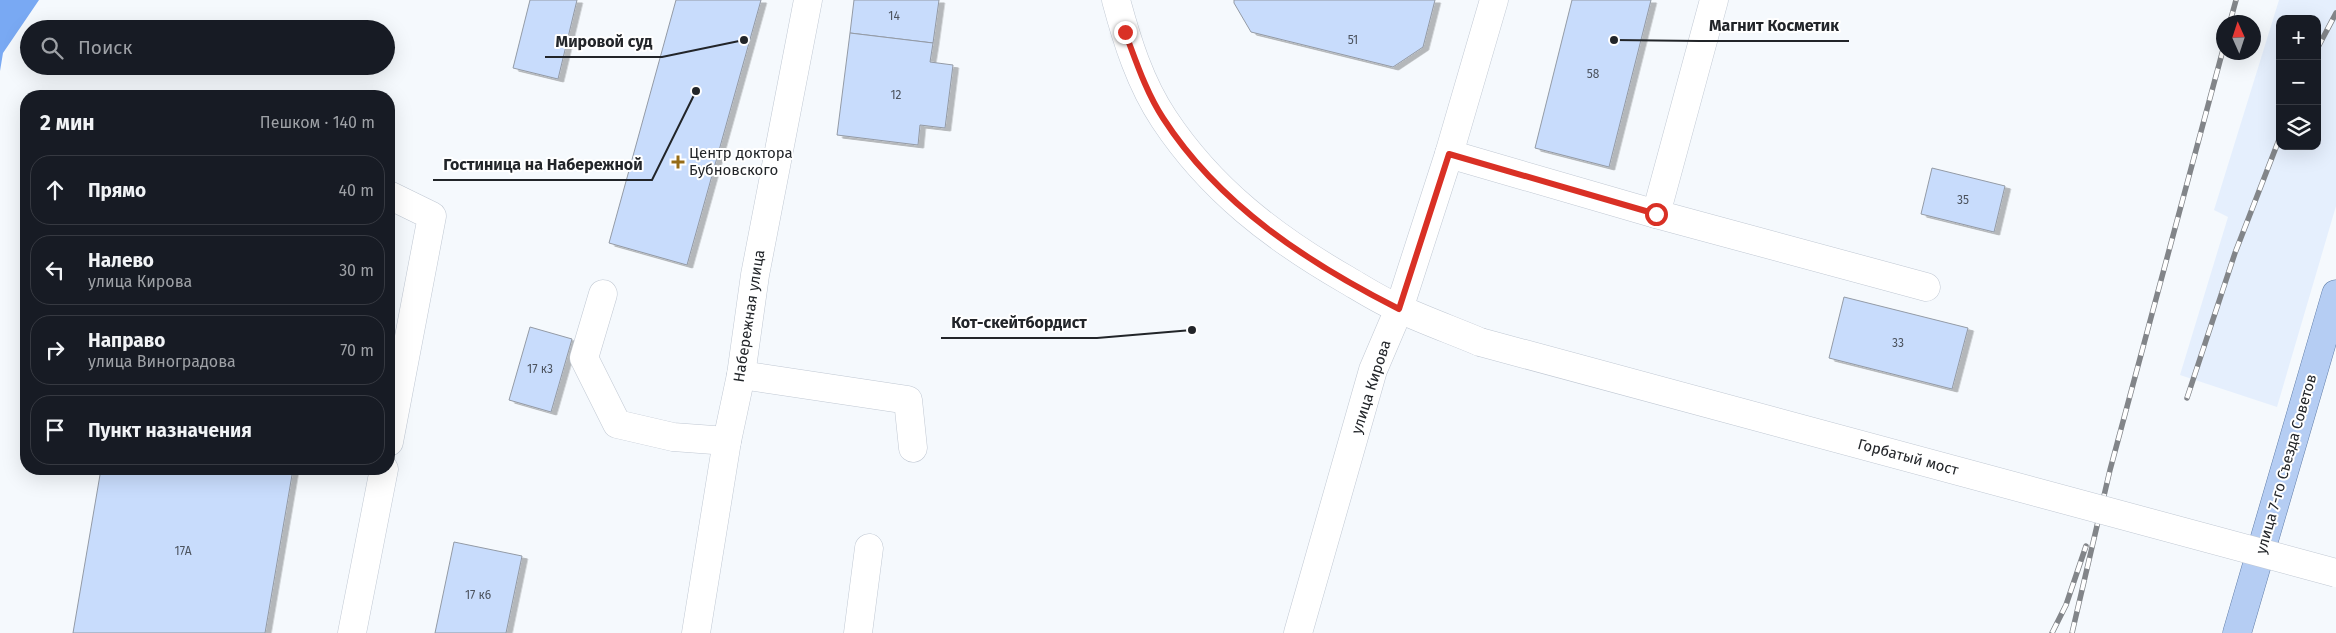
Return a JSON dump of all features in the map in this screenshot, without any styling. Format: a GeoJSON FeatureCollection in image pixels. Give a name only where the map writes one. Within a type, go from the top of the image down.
{"type":"FeatureCollection","features":[{"type":"Feature","properties":{"kind":"main road","name":"улица 7-го Съезда Советов"},"geometry":{"type":"LineString","coordinates":[[2237,633],[2336,294]]}},
{"type":"Feature","properties":{"kind":"street","name":"Набережная улица"},"geometry":{"type":"LineString","coordinates":[[696,633],[727,441],[741,375],[754,275],[808,0]]}},
{"type":"Feature","properties":{"kind":"street","name":"Горбатый мост"},"geometry":{"type":"LineString","coordinates":[[1116,0],[1142,79],[1163,118],[1196,163],[1234,202],[1275,234],[1325,268],[1399,309],[1480,342],[2336,573]]}},
{"type":"Feature","properties":{"kind":"street","name":"улица Кирова"},"geometry":{"type":"LineString","coordinates":[[1298,633],[1373,370],[1399,309],[1449,154],[1494,0]]}},
{"type":"Feature","properties":{"kind":"street"},"geometry":{"type":"LineString","coordinates":[[1656,214],[1714,0]]}},
{"type":"Feature","properties":{"kind":"street"},"geometry":{"type":"LineString","coordinates":[[1449,154],[1656,214],[1926,287]]}},
{"type":"Feature","properties":{"kind":"street"},"geometry":{"type":"LineString","coordinates":[[395,198],[432,216],[395,410]]}},
{"type":"Feature","properties":{"kind":"street"},"geometry":{"type":"LineString","coordinates":[[603,294],[584,358],[617,424],[672,437],[727,441]]}},
{"type":"Feature","properties":{"kind":"street"},"geometry":{"type":"LineString","coordinates":[[741,375],[908,400],[913,448]]}},
{"type":"Feature","properties":{"kind":"street"},"geometry":{"type":"LineString","coordinates":[[352,633],[383,475]]}},
{"type":"Feature","properties":{"kind":"street"},"geometry":{"type":"LineString","coordinates":[[858,633],[869,548]]}},
{"type":"Feature","properties":{"kind":"shaded area"},"geometry":{"type":"Polygon","coordinates":[[[2279,0],[2336,0],[2336,206],[2277,407],[2180,375],[2228,217],[2214,210],[2279,0]]]}},
{"type":"Feature","properties":{"kind":"water"},"geometry":{"type":"Polygon","coordinates":[[[0,0],[39,0],[25,20],[20,20],[20,28],[3,53],[0,71],[0,0]]]}},
{"type":"Feature","properties":{"kind":"building"},"geometry":{"type":"Polygon","coordinates":[[[530,0],[577,0],[558,79],[513,68],[530,0]]]}},
{"type":"Feature","properties":{"kind":"building"},"geometry":{"type":"Polygon","coordinates":[[[676,0],[761,0],[687,265],[609,243],[676,0]]]}},
{"type":"Feature","properties":{"kind":"building"},"geometry":{"type":"Polygon","coordinates":[[[854,0],[939,0],[933,43],[850,33],[854,0]]]}},
{"type":"Feature","properties":{"kind":"building"},"geometry":{"type":"Polygon","coordinates":[[[1234,0],[1435,0],[1423,47],[1393,67],[1251,32],[1234,0]]]}},
{"type":"Feature","properties":{"kind":"building"},"geometry":{"type":"Polygon","coordinates":[[[1572,0],[1651,0],[1609,167],[1535,148],[1572,0]]]}},
{"type":"Feature","properties":{"kind":"building"},"geometry":{"type":"Polygon","coordinates":[[[850,33],[933,43],[930,62],[953,65],[945,128],[920,125],[918,145],[837,135],[850,33]]]}},
{"type":"Feature","properties":{"kind":"building"},"geometry":{"type":"Polygon","coordinates":[[[1932,168],[2005,186],[1994,232],[1921,214],[1932,168]]]}},
{"type":"Feature","properties":{"kind":"building"},"geometry":{"type":"Polygon","coordinates":[[[1844,297],[1968,328],[1952,389],[1829,358],[1844,297]]]}},
{"type":"Feature","properties":{"kind":"building"},"geometry":{"type":"Polygon","coordinates":[[[530,327],[572,339],[551,412],[509,400],[530,327]]]}},
{"type":"Feature","properties":{"kind":"building"},"geometry":{"type":"Polygon","coordinates":[[[100,475],[292,475],[265,633],[73,633],[100,475]]]}},
{"type":"Feature","properties":{"kind":"building"},"geometry":{"type":"Polygon","coordinates":[[[454,542],[522,556],[506,633],[435,633],[454,542]]]}},
{"type":"Feature","properties":{"kind":"railway"},"geometry":{"type":"LineString","coordinates":[[2232,15],[2236,0]]}},
{"type":"Feature","properties":{"kind":"railway"},"geometry":{"type":"LineString","coordinates":[[2321,41],[2336,13]]}},
{"type":"Feature","properties":{"kind":"railway"},"geometry":{"type":"LineString","coordinates":[[2072,633],[2110,470],[2220,60]]}},
{"type":"Feature","properties":{"kind":"railway"},"geometry":{"type":"LineString","coordinates":[[2187,398],[2235,253],[2276,147]]}},
{"type":"Feature","properties":{"kind":"railway"},"geometry":{"type":"LineString","coordinates":[[2052,633],[2066,605],[2086,546]]}},
{"type":"Feature","properties":{"kind":"place","name":"Мировой суд"},"geometry":{"type":"Point","coordinates":[744,40]}},
{"type":"Feature","properties":{"kind":"place","name":"Магнит Косметик"},"geometry":{"type":"Point","coordinates":[1614,40]}},
{"type":"Feature","properties":{"kind":"place","name":"Гостиница на Набережной"},"geometry":{"type":"Point","coordinates":[696,91]}},
{"type":"Feature","properties":{"kind":"place","name":"Центр доктора Бубновского"},"geometry":{"type":"Point","coordinates":[678,162]}},
{"type":"Feature","properties":{"kind":"place","name":"Кот-скейтбордист"},"geometry":{"type":"Point","coordinates":[1192,330]}},
{"type":"Feature","properties":{"kind":"route"},"geometry":{"type":"LineString","coordinates":[[1125,32],[1142,79],[1163,118],[1196,163],[1234,202],[1275,234],[1325,268],[1399,309],[1449,154],[1656,214]]}}]}
